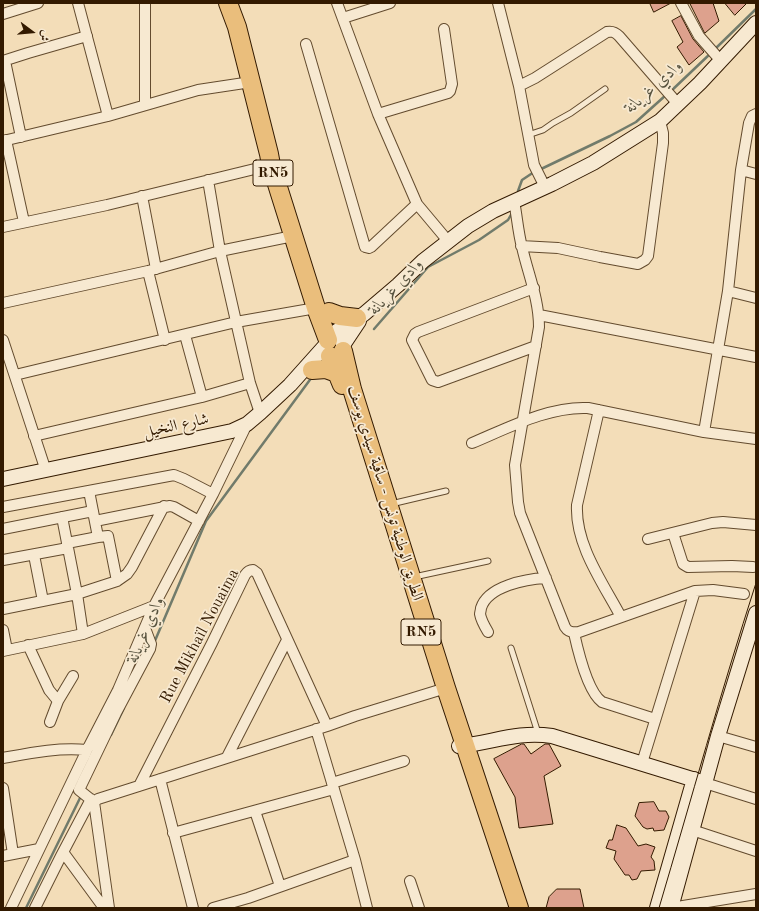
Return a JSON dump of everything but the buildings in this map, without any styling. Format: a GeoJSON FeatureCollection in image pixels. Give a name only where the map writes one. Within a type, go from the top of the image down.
{"type":"FeatureCollection","features":[{"type":"Feature","properties":{"kind":"highway","name":"الطريق الوطنية تونس - ساقية سيدي يوسف"},"geometry":{"type":"LineString","coordinates":[[228,3],[241,25],[270,117],[280,166],[322,294],[323,310]]}},
{"type":"Feature","properties":{"kind":"highway","name":"الطريق الوطنية تونس - ساقية سيدي يوسف"},"geometry":{"type":"LineString","coordinates":[[239,3],[241,25],[251,82],[271,165],[293,236],[323,310],[352,389],[411,578],[443,689]]}},
{"type":"Feature","properties":{"kind":"highway"},"geometry":{"type":"LineString","coordinates":[[323,310],[340,316],[360,316]]}},
{"type":"Feature","properties":{"kind":"highway","name":"الطريق الوطنية تونس - ساقية سيدي يوسف"},"geometry":{"type":"LineString","coordinates":[[334,343],[337,374],[346,396],[462,746],[519,908]]}},
{"type":"Feature","properties":{"kind":"highway"},"geometry":{"type":"LineString","coordinates":[[312,370],[326,369],[337,374]]}},
{"type":"Feature","properties":{"kind":"highway","name":"الطريق الوطنية تونس - ساقية سيدي يوسف"},"geometry":{"type":"LineString","coordinates":[[462,746],[511,908]]}},
{"type":"Feature","properties":{"kind":"main road"},"geometry":{"type":"LineString","coordinates":[[290,384],[312,370],[334,343],[351,330],[360,316],[398,285],[423,261],[468,226],[514,201],[542,182],[593,163],[660,121],[674,100],[700,84],[716,55],[756,23]]}},
{"type":"Feature","properties":{"kind":"main road","name":"شارع النخيل"},"geometry":{"type":"LineString","coordinates":[[3,479],[220,434],[247,424],[334,343]]}},
{"type":"Feature","properties":{"kind":"main road"},"geometry":{"type":"LineString","coordinates":[[657,908],[686,828],[699,781],[749,659],[756,613]]}},
{"type":"Feature","properties":{"kind":"main road"},"geometry":{"type":"LineString","coordinates":[[462,746],[509,736],[538,734],[552,736],[699,781]]}},
{"type":"Feature","properties":{"kind":"main road"},"geometry":{"type":"LineString","coordinates":[[671,908],[686,828]]}},
{"type":"Feature","properties":{"kind":"street"},"geometry":{"type":"LineString","coordinates":[[3,14],[38,3]]}},
{"type":"Feature","properties":{"kind":"street"},"geometry":{"type":"LineString","coordinates":[[78,3],[108,116]]}},
{"type":"Feature","properties":{"kind":"street"},"geometry":{"type":"LineString","coordinates":[[145,3],[146,105]]}},
{"type":"Feature","properties":{"kind":"street"},"geometry":{"type":"LineString","coordinates":[[337,3],[378,114],[417,204],[448,241]]}},
{"type":"Feature","properties":{"kind":"street"},"geometry":{"type":"LineString","coordinates":[[343,18],[390,3]]}},
{"type":"Feature","properties":{"kind":"street"},"geometry":{"type":"LineString","coordinates":[[498,3],[519,86],[534,165],[542,182]]}},
{"type":"Feature","properties":{"kind":"street"},"geometry":{"type":"LineString","coordinates":[[681,3],[697,32],[716,55]]}},
{"type":"Feature","properties":{"kind":"street"},"geometry":{"type":"LineString","coordinates":[[378,114],[448,93],[450,91],[452,84],[444,29]]}},
{"type":"Feature","properties":{"kind":"street"},"geometry":{"type":"LineString","coordinates":[[519,86],[535,78],[607,32],[611,31],[616,32],[674,100]]}},
{"type":"Feature","properties":{"kind":"street"},"geometry":{"type":"LineString","coordinates":[[22,137],[4,61],[87,36]]}},
{"type":"Feature","properties":{"kind":"street"},"geometry":{"type":"LineString","coordinates":[[306,44],[365,247],[371,247],[417,204]]}},
{"type":"Feature","properties":{"kind":"street"},"geometry":{"type":"LineString","coordinates":[[24,222],[4,140],[108,116],[198,90],[251,82]]}},
{"type":"Feature","properties":{"kind":"street"},"geometry":{"type":"LineString","coordinates":[[704,432],[728,291],[741,170],[749,123],[752,116],[756,114]]}},
{"type":"Feature","properties":{"kind":"street"},"geometry":{"type":"LineString","coordinates":[[521,246],[558,248],[600,258],[638,264],[645,260],[648,256],[663,143],[663,133],[660,121]]}},
{"type":"Feature","properties":{"kind":"street"},"geometry":{"type":"LineString","coordinates":[[3,227],[271,165]]}},
{"type":"Feature","properties":{"kind":"street"},"geometry":{"type":"LineString","coordinates":[[741,170],[756,174]]}},
{"type":"Feature","properties":{"kind":"street"},"geometry":{"type":"LineString","coordinates":[[208,180],[220,252],[250,383],[260,413]]}},
{"type":"Feature","properties":{"kind":"street"},"geometry":{"type":"LineString","coordinates":[[142,196],[152,270],[165,340]]}},
{"type":"Feature","properties":{"kind":"street"},"geometry":{"type":"LineString","coordinates":[[514,201],[521,246],[534,288],[539,315],[539,336],[515,465],[518,502],[520,513],[567,631],[574,633],[695,591],[713,590],[744,594]]}},
{"type":"Feature","properties":{"kind":"street"},"geometry":{"type":"LineString","coordinates":[[3,303],[152,270],[220,252],[293,236]]}},
{"type":"Feature","properties":{"kind":"street"},"geometry":{"type":"LineString","coordinates":[[534,288],[418,332],[412,340],[432,380],[438,382],[536,346]]}},
{"type":"Feature","properties":{"kind":"street"},"geometry":{"type":"LineString","coordinates":[[728,291],[756,298]]}},
{"type":"Feature","properties":{"kind":"street"},"geometry":{"type":"LineString","coordinates":[[16,375],[236,322],[323,310]]}},
{"type":"Feature","properties":{"kind":"street"},"geometry":{"type":"LineString","coordinates":[[539,315],[756,357]]}},
{"type":"Feature","properties":{"kind":"street"},"geometry":{"type":"LineString","coordinates":[[185,335],[202,397]]}},
{"type":"Feature","properties":{"kind":"street"},"geometry":{"type":"LineString","coordinates":[[3,340],[16,375],[46,471]]}},
{"type":"Feature","properties":{"kind":"street"},"geometry":{"type":"LineString","coordinates":[[34,436],[202,397],[250,383]]}},
{"type":"Feature","properties":{"kind":"street"},"geometry":{"type":"LineString","coordinates":[[472,443],[523,422],[560,409],[575,407],[598,410],[704,432],[756,439]]}},
{"type":"Feature","properties":{"kind":"street"},"geometry":{"type":"LineString","coordinates":[[598,410],[576,505],[576,514],[581,538],[587,553],[621,617]]}},
{"type":"Feature","properties":{"kind":"street"},"geometry":{"type":"LineString","coordinates":[[12,908],[87,750],[118,690],[154,606],[199,521],[247,424]]}},
{"type":"Feature","properties":{"kind":"street"},"geometry":{"type":"LineString","coordinates":[[3,507],[174,475],[212,494]]}},
{"type":"Feature","properties":{"kind":"street"},"geometry":{"type":"LineString","coordinates":[[89,491],[98,537]]}},
{"type":"Feature","properties":{"kind":"street"},"geometry":{"type":"LineString","coordinates":[[95,522],[164,506],[174,507],[199,521]]}},
{"type":"Feature","properties":{"kind":"street"},"geometry":{"type":"LineString","coordinates":[[3,609],[77,594],[117,581],[127,574],[132,567],[164,506]]}},
{"type":"Feature","properties":{"kind":"street"},"geometry":{"type":"LineString","coordinates":[[3,529],[93,511]]}},
{"type":"Feature","properties":{"kind":"street"},"geometry":{"type":"LineString","coordinates":[[62,517],[83,634]]}},
{"type":"Feature","properties":{"kind":"street"},"geometry":{"type":"LineString","coordinates":[[648,539],[712,523],[729,522],[756,525]]}},
{"type":"Feature","properties":{"kind":"street"},"geometry":{"type":"LineString","coordinates":[[673,533],[684,564],[688,567],[754,567]]}},
{"type":"Feature","properties":{"kind":"street"},"geometry":{"type":"LineString","coordinates":[[3,560],[34,555],[105,536],[109,538],[117,581]]}},
{"type":"Feature","properties":{"kind":"street"},"geometry":{"type":"LineString","coordinates":[[34,555],[43,601]]}},
{"type":"Feature","properties":{"kind":"street","name":"Rue Mikhaïl Nouaima"},"geometry":{"type":"LineString","coordinates":[[139,786],[247,571],[253,570],[257,573],[327,726]]}},
{"type":"Feature","properties":{"kind":"street"},"geometry":{"type":"LineString","coordinates":[[488,632],[480,614],[486,599],[498,590],[513,583],[546,578]]}},
{"type":"Feature","properties":{"kind":"street"},"geometry":{"type":"LineString","coordinates":[[642,763],[695,591]]}},
{"type":"Feature","properties":{"kind":"street"},"geometry":{"type":"LineString","coordinates":[[3,630],[5,650],[83,634],[154,606]]}},
{"type":"Feature","properties":{"kind":"street"},"geometry":{"type":"LineString","coordinates":[[79,790],[116,713],[150,649],[151,644],[145,628]]}},
{"type":"Feature","properties":{"kind":"street"},"geometry":{"type":"LineString","coordinates":[[574,633],[578,650],[593,693],[598,699],[602,702],[655,719]]}},
{"type":"Feature","properties":{"kind":"street"},"geometry":{"type":"LineString","coordinates":[[227,757],[287,640]]}},
{"type":"Feature","properties":{"kind":"street"},"geometry":{"type":"LineString","coordinates":[[28,645],[48,690],[58,701]]}},
{"type":"Feature","properties":{"kind":"street"},"geometry":{"type":"LineString","coordinates":[[50,722],[58,701],[73,676]]}},
{"type":"Feature","properties":{"kind":"street"},"geometry":{"type":"LineString","coordinates":[[36,908],[63,852],[92,801],[443,689]]}},
{"type":"Feature","properties":{"kind":"street"},"geometry":{"type":"LineString","coordinates":[[316,729],[355,860],[367,908]]}},
{"type":"Feature","properties":{"kind":"street"},"geometry":{"type":"LineString","coordinates":[[718,736],[756,747]]}},
{"type":"Feature","properties":{"kind":"street"},"geometry":{"type":"LineString","coordinates":[[3,758],[44,751],[74,749],[87,750]]}},
{"type":"Feature","properties":{"kind":"street"},"geometry":{"type":"LineString","coordinates":[[173,833],[333,786],[404,761]]}},
{"type":"Feature","properties":{"kind":"street"},"geometry":{"type":"LineString","coordinates":[[160,779],[193,908]]}},
{"type":"Feature","properties":{"kind":"street"},"geometry":{"type":"LineString","coordinates":[[699,781],[756,799]]}},
{"type":"Feature","properties":{"kind":"street"},"geometry":{"type":"LineString","coordinates":[[70,785],[79,790],[92,801],[109,908]]}},
{"type":"Feature","properties":{"kind":"street"},"geometry":{"type":"LineString","coordinates":[[3,788],[8,855],[39,849]]}},
{"type":"Feature","properties":{"kind":"street"},"geometry":{"type":"LineString","coordinates":[[255,810],[280,886]]}},
{"type":"Feature","properties":{"kind":"street"},"geometry":{"type":"LineString","coordinates":[[686,828],[756,851]]}},
{"type":"Feature","properties":{"kind":"street"},"geometry":{"type":"LineString","coordinates":[[63,852],[104,908]]}},
{"type":"Feature","properties":{"kind":"street"},"geometry":{"type":"LineString","coordinates":[[213,908],[248,898],[355,860]]}},
{"type":"Feature","properties":{"kind":"street"},"geometry":{"type":"LineString","coordinates":[[410,880],[419,908]]}},
{"type":"Feature","properties":{"kind":"street"},"geometry":{"type":"LineString","coordinates":[[671,908],[687,907],[724,898],[756,894]]}},
{"type":"Feature","properties":{"kind":"street"},"geometry":{"type":"LineString","coordinates":[[248,898],[252,908]]}},
{"type":"Feature","properties":{"kind":"lane"},"geometry":{"type":"LineString","coordinates":[[528,135],[543,130],[571,114],[605,89]]}},
{"type":"Feature","properties":{"kind":"lane"},"geometry":{"type":"LineString","coordinates":[[388,505],[446,491]]}},
{"type":"Feature","properties":{"kind":"lane"},"geometry":{"type":"LineString","coordinates":[[411,578],[488,561]]}},
{"type":"Feature","properties":{"kind":"lane"},"geometry":{"type":"LineString","coordinates":[[511,648],[538,734]]}},
{"type":"Feature","properties":{"kind":"waterway","name":"وادي غريانة"},"geometry":{"type":"LineString","coordinates":[[715,49],[756,9]]}},
{"type":"Feature","properties":{"kind":"waterway","name":"وادي غريانة"},"geometry":{"type":"LineString","coordinates":[[670,92],[711,53]]}},
{"type":"Feature","properties":{"kind":"waterway","name":"وادي غريانة"},"geometry":{"type":"LineString","coordinates":[[539,170],[636,122],[666,95]]}},
{"type":"Feature","properties":{"kind":"waterway","name":"وادي غريانة"},"geometry":{"type":"LineString","coordinates":[[518,191],[522,180],[534,172]]}},
{"type":"Feature","properties":{"kind":"waterway","name":"وادي غريانة"},"geometry":{"type":"LineString","coordinates":[[374,329],[428,267],[479,240],[508,220],[512,213]]}},
{"type":"Feature","properties":{"kind":"waterway","name":"وادي غريانة"},"geometry":{"type":"LineString","coordinates":[[154,643],[206,521],[312,377]]}},
{"type":"Feature","properties":{"kind":"waterway","name":"وادي غريانة"},"geometry":{"type":"LineString","coordinates":[[111,735],[124,708]]}},
{"type":"Feature","properties":{"kind":"waterway","name":"وادي غريانة"},"geometry":{"type":"LineString","coordinates":[[26,908],[81,796]]}},
{"type":"Feature","properties":{"kind":"tram line"},"geometry":{"type":"LineString","coordinates":[[659,908],[718,705],[756,583]]}}]}
